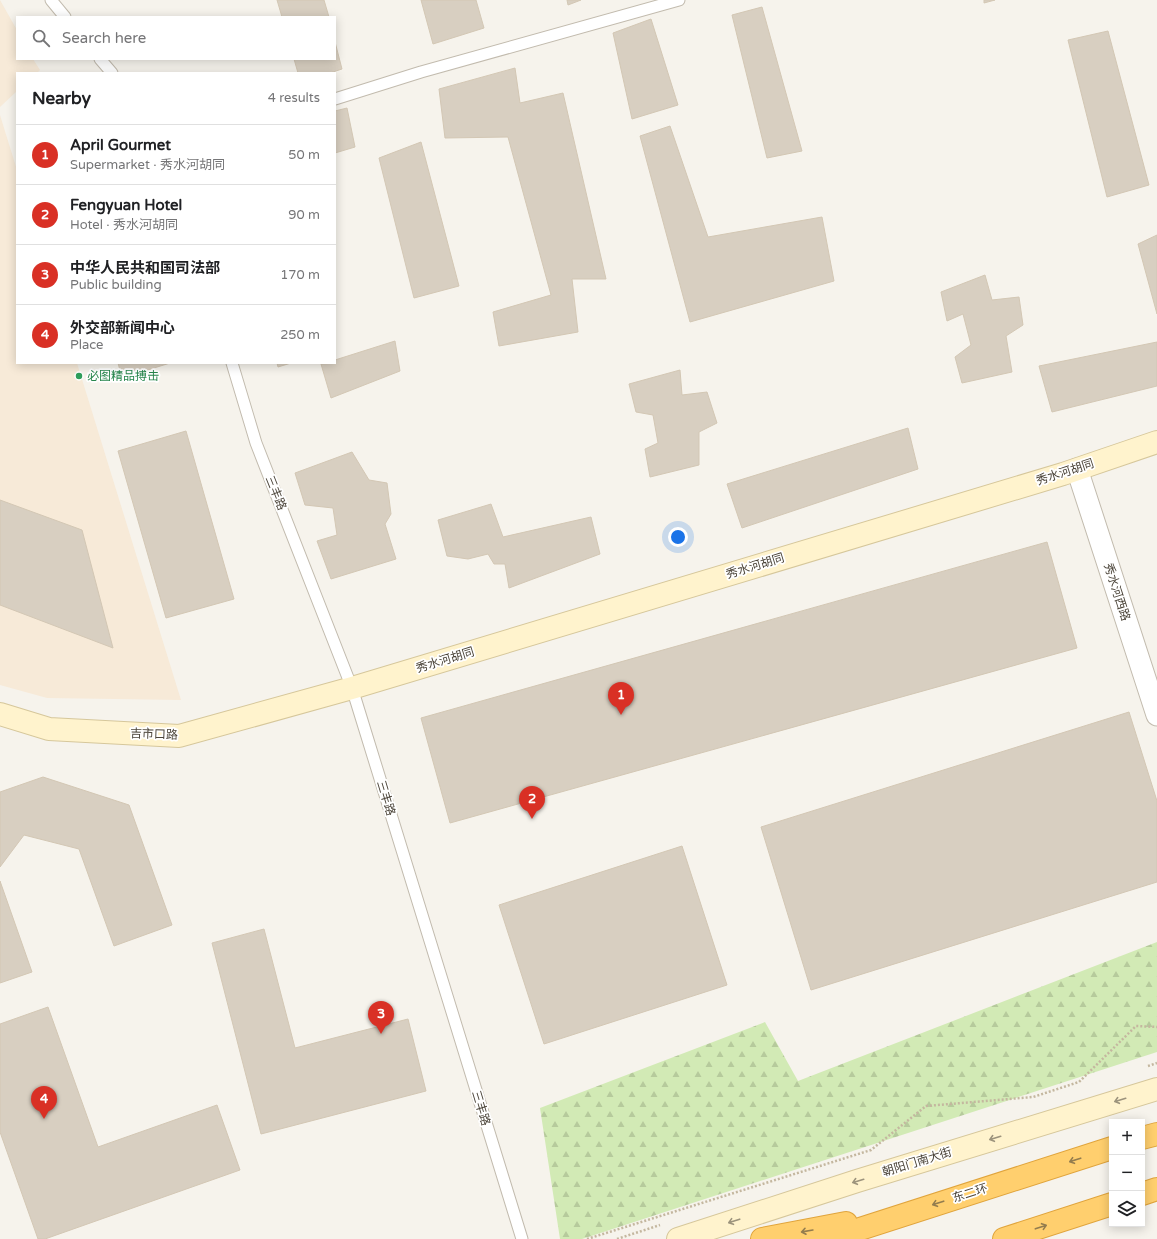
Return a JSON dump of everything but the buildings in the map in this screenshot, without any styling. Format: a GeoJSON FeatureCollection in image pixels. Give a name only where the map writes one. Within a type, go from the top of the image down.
{"type":"FeatureCollection","features":[{"type":"Feature","properties":{"kind":"highway"},"geometry":{"type":"LineString","coordinates":[[1145,1137],[1157,1134]]}},
{"type":"Feature","properties":{"kind":"highway","name":"东二环"},"geometry":{"type":"LineString","coordinates":[[829,1239],[1109,1149]]}},
{"type":"Feature","properties":{"kind":"highway"},"geometry":{"type":"LineString","coordinates":[[1145,1193],[1157,1189]]}},
{"type":"Feature","properties":{"kind":"highway"},"geometry":{"type":"LineString","coordinates":[[1004,1239],[1109,1205]]}},
{"type":"Feature","properties":{"kind":"highway"},"geometry":{"type":"LineString","coordinates":[[762,1239],[914,1211]]}},
{"type":"Feature","properties":{"kind":"street","name":"秀水河胡同"},"geometry":{"type":"LineString","coordinates":[[352,688],[1077,469],[1157,442]]}},
{"type":"Feature","properties":{"kind":"street","name":"秀水河西路"},"geometry":{"type":"LineString","coordinates":[[1077,469],[1150,673],[1157,715]]}},
{"type":"Feature","properties":{"kind":"street","name":"吉市口路"},"geometry":{"type":"LineString","coordinates":[[0,714],[49,729],[179,736],[352,688]]}},
{"type":"Feature","properties":{"kind":"street","name":"朝阳门南大街"},"geometry":{"type":"LineString","coordinates":[[678,1239],[857,1181],[1157,1089]]}},
{"type":"Feature","properties":{"kind":"lane"},"geometry":{"type":"LineString","coordinates":[[51,0],[64,16]]}},
{"type":"Feature","properties":{"kind":"lane"},"geometry":{"type":"LineString","coordinates":[[336,99],[421,72],[679,0]]}},
{"type":"Feature","properties":{"kind":"lane"},"geometry":{"type":"LineString","coordinates":[[101,60],[111,72]]}},
{"type":"Feature","properties":{"kind":"lane","name":"三丰路"},"geometry":{"type":"LineString","coordinates":[[232,364],[256,443],[352,688],[522,1239]]}},
{"type":"Feature","properties":{"kind":"path"},"geometry":{"type":"LineString","coordinates":[[588,1239],[871,1150],[926,1106],[1033,1097],[1079,1082],[1136,1026],[1157,1027]]}},
{"type":"Feature","properties":{"kind":"shaded area"},"geometry":{"type":"Polygon","coordinates":[[[0,0],[16,28],[16,60],[34,60],[40,70],[38,72],[16,72],[16,92],[0,107],[0,0]]]}},
{"type":"Feature","properties":{"kind":"shaded area"},"geometry":{"type":"Polygon","coordinates":[[[0,115],[16,167],[16,364],[77,364],[181,700],[47,698],[0,685],[0,115]]]}},
{"type":"Feature","properties":{"kind":"green space"},"geometry":{"type":"Polygon","coordinates":[[[1157,942],[1157,1052],[582,1239],[560,1239],[540,1108],[765,1022],[798,1081],[1157,942]]]}},
{"type":"Feature","properties":{"kind":"place","name":"必图精品搏击"},"geometry":{"type":"Point","coordinates":[79,376]}},
{"type":"Feature","properties":{"kind":"place","name":"April Gourmet"},"geometry":{"type":"Point","coordinates":[621,715]}},
{"type":"Feature","properties":{"kind":"place","name":"Fengyuan Hotel"},"geometry":{"type":"Point","coordinates":[532,819]}},
{"type":"Feature","properties":{"kind":"place","name":"中华人民共和国司法部"},"geometry":{"type":"Point","coordinates":[381,1034]}},
{"type":"Feature","properties":{"kind":"place","name":"外交部新闻中心"},"geometry":{"type":"Point","coordinates":[44,1119]}}]}
